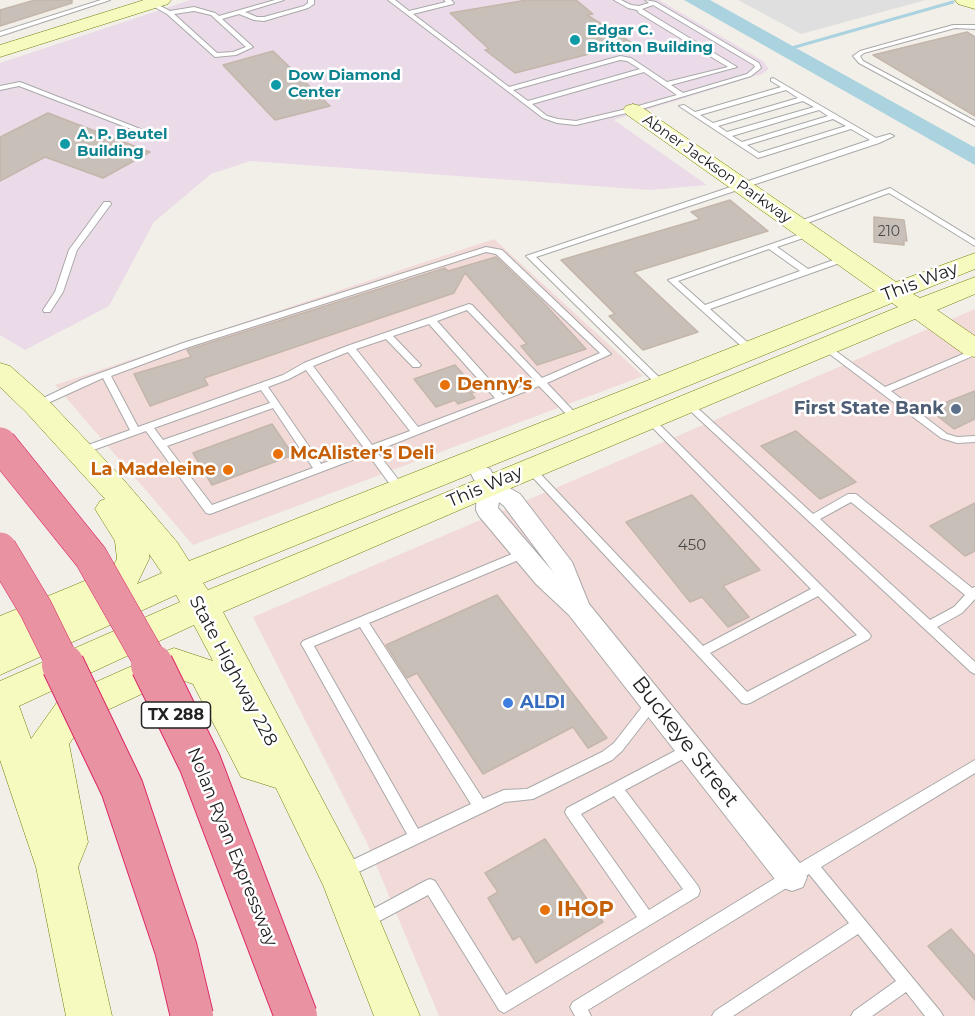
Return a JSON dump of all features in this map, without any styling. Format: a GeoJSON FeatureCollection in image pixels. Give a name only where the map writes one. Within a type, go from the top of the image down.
{"type":"FeatureCollection","features":[{"type":"Feature","properties":{"kind":"highway","name":"Nolan Ryan Expressway"},"geometry":{"type":"LineString","coordinates":[[0,444],[91,557],[156,672],[200,763],[296,1016]]}},
{"type":"Feature","properties":{"kind":"highway"},"geometry":{"type":"LineString","coordinates":[[0,549],[36,609],[122,788],[177,949],[192,1016]]}},
{"type":"Feature","properties":{"kind":"main road"},"geometry":{"type":"LineString","coordinates":[[964,0],[975,4]]}},
{"type":"Feature","properties":{"kind":"main road"},"geometry":{"type":"LineString","coordinates":[[0,51],[156,4]]}},
{"type":"Feature","properties":{"kind":"main road","name":"Abner Jackson Parkway"},"geometry":{"type":"LineString","coordinates":[[633,110],[975,350]]}},
{"type":"Feature","properties":{"kind":"main road","name":"This Way"},"geometry":{"type":"LineString","coordinates":[[0,660],[191,593],[482,474],[578,421],[675,395],[763,360],[893,292],[975,260]]}},
{"type":"Feature","properties":{"kind":"main road","name":"This Way"},"geometry":{"type":"LineString","coordinates":[[763,360],[826,347],[975,285]]}},
{"type":"Feature","properties":{"kind":"main road","name":"State Highway 228"},"geometry":{"type":"LineString","coordinates":[[0,372],[36,405],[112,487],[165,551],[215,629],[339,873],[397,1016]]}},
{"type":"Feature","properties":{"kind":"main road","name":"This Way"},"geometry":{"type":"LineString","coordinates":[[0,699],[191,593],[402,492],[482,474],[529,468],[649,419],[675,395]]}},
{"type":"Feature","properties":{"kind":"main road"},"geometry":{"type":"LineString","coordinates":[[0,631],[123,579],[133,559],[131,540],[107,504],[112,487]]}},
{"type":"Feature","properties":{"kind":"main road"},"geometry":{"type":"LineString","coordinates":[[57,867],[68,842],[50,741],[73,708],[174,663],[206,673],[255,765],[288,774]]}},
{"type":"Feature","properties":{"kind":"main road"},"geometry":{"type":"LineString","coordinates":[[0,706],[57,867],[89,1016]]}},
{"type":"Feature","properties":{"kind":"street","name":"Buckeye Street"},"geometry":{"type":"LineString","coordinates":[[482,474],[487,510],[544,578],[579,608],[691,749],[801,871]]}},
{"type":"Feature","properties":{"kind":"street","name":"Buckeye Street"},"geometry":{"type":"LineString","coordinates":[[482,474],[512,500],[564,568],[579,608]]}},
{"type":"Feature","properties":{"kind":"lane"},"geometry":{"type":"LineString","coordinates":[[0,34],[107,0]]}},
{"type":"Feature","properties":{"kind":"lane"},"geometry":{"type":"LineString","coordinates":[[218,18],[281,0]]}},
{"type":"Feature","properties":{"kind":"lane"},"geometry":{"type":"LineString","coordinates":[[240,12],[256,19],[264,19],[306,7],[311,4],[311,0]]}},
{"type":"Feature","properties":{"kind":"lane","name":"Abner Jackson Parkway"},"geometry":{"type":"LineString","coordinates":[[391,0],[545,117],[568,123],[633,110]]}},
{"type":"Feature","properties":{"kind":"lane"},"geometry":{"type":"LineString","coordinates":[[409,13],[451,3],[447,0]]}},
{"type":"Feature","properties":{"kind":"lane"},"geometry":{"type":"LineString","coordinates":[[617,0],[625,5],[639,8],[651,2],[757,64],[755,72],[747,75],[633,110]]}},
{"type":"Feature","properties":{"kind":"lane"},"geometry":{"type":"LineString","coordinates":[[156,4],[194,9],[218,18],[250,47],[234,54],[215,55],[156,4]]}},
{"type":"Feature","properties":{"kind":"lane"},"geometry":{"type":"LineString","coordinates":[[639,8],[641,12],[747,75]]}},
{"type":"Feature","properties":{"kind":"lane"},"geometry":{"type":"LineString","coordinates":[[975,27],[955,26],[862,52],[856,56],[861,62],[975,124]]}},
{"type":"Feature","properties":{"kind":"lane"},"geometry":{"type":"LineString","coordinates":[[509,89],[620,58],[629,60],[682,95]]}},
{"type":"Feature","properties":{"kind":"lane"},"geometry":{"type":"LineString","coordinates":[[666,84],[733,67]]}},
{"type":"Feature","properties":{"kind":"lane"},"geometry":{"type":"LineString","coordinates":[[527,103],[644,70]]}},
{"type":"Feature","properties":{"kind":"lane"},"geometry":{"type":"LineString","coordinates":[[0,80],[10,84],[20,84],[146,133]]}},
{"type":"Feature","properties":{"kind":"lane"},"geometry":{"type":"LineString","coordinates":[[773,80],[876,141]]}},
{"type":"Feature","properties":{"kind":"lane"},"geometry":{"type":"LineString","coordinates":[[0,88],[10,84]]}},
{"type":"Feature","properties":{"kind":"lane"},"geometry":{"type":"LineString","coordinates":[[695,114],[786,88]]}},
{"type":"Feature","properties":{"kind":"lane"},"geometry":{"type":"LineString","coordinates":[[712,126],[804,98]]}},
{"type":"Feature","properties":{"kind":"lane"},"geometry":{"type":"LineString","coordinates":[[682,106],[758,156],[852,127]]}},
{"type":"Feature","properties":{"kind":"lane"},"geometry":{"type":"LineString","coordinates":[[726,135],[820,108]]}},
{"type":"Feature","properties":{"kind":"lane"},"geometry":{"type":"LineString","coordinates":[[741,145],[834,116]]}},
{"type":"Feature","properties":{"kind":"lane"},"geometry":{"type":"LineString","coordinates":[[890,136],[530,256],[675,395],[975,669]]}},
{"type":"Feature","properties":{"kind":"lane"},"geometry":{"type":"LineString","coordinates":[[763,360],[672,280],[770,246],[802,228],[890,190],[975,244]]}},
{"type":"Feature","properties":{"kind":"lane"},"geometry":{"type":"LineString","coordinates":[[47,310],[59,292],[73,250],[107,204]]}},
{"type":"Feature","properties":{"kind":"lane"},"geometry":{"type":"LineString","coordinates":[[770,246],[807,272]]}},
{"type":"Feature","properties":{"kind":"lane"},"geometry":{"type":"LineString","coordinates":[[36,405],[105,374],[186,345],[486,249],[499,252],[606,354],[501,399],[210,510],[147,426]]}},
{"type":"Feature","properties":{"kind":"lane"},"geometry":{"type":"LineString","coordinates":[[705,308],[845,258]]}},
{"type":"Feature","properties":{"kind":"lane"},"geometry":{"type":"LineString","coordinates":[[78,452],[286,378],[306,365],[468,307],[542,381],[578,421]]}},
{"type":"Feature","properties":{"kind":"lane"},"geometry":{"type":"LineString","coordinates":[[431,320],[501,399]]}},
{"type":"Feature","properties":{"kind":"lane"},"geometry":{"type":"LineString","coordinates":[[387,335],[416,365]]}},
{"type":"Feature","properties":{"kind":"lane"},"geometry":{"type":"LineString","coordinates":[[826,347],[944,436],[957,440],[975,438]]}},
{"type":"Feature","properties":{"kind":"lane"},"geometry":{"type":"LineString","coordinates":[[350,348],[416,432]]}},
{"type":"Feature","properties":{"kind":"lane"},"geometry":{"type":"LineString","coordinates":[[884,390],[975,350]]}},
{"type":"Feature","properties":{"kind":"lane"},"geometry":{"type":"LineString","coordinates":[[306,365],[402,492]]}},
{"type":"Feature","properties":{"kind":"lane"},"geometry":{"type":"LineString","coordinates":[[105,374],[135,431]]}},
{"type":"Feature","properties":{"kind":"lane"},"geometry":{"type":"LineString","coordinates":[[263,386],[319,469]]}},
{"type":"Feature","properties":{"kind":"lane"},"geometry":{"type":"LineString","coordinates":[[161,444],[276,404]]}},
{"type":"Feature","properties":{"kind":"lane"},"geometry":{"type":"LineString","coordinates":[[529,468],[746,699],[866,636],[649,419]]}},
{"type":"Feature","properties":{"kind":"lane"},"geometry":{"type":"LineString","coordinates":[[813,519],[852,497],[973,592],[958,610],[929,626]]}},
{"type":"Feature","properties":{"kind":"lane"},"geometry":{"type":"LineString","coordinates":[[416,838],[308,644],[524,553]]}},
{"type":"Feature","properties":{"kind":"lane"},"geometry":{"type":"LineString","coordinates":[[702,652],[820,590]]}},
{"type":"Feature","properties":{"kind":"lane"},"geometry":{"type":"LineString","coordinates":[[362,621],[480,806]]}},
{"type":"Feature","properties":{"kind":"lane"},"geometry":{"type":"LineString","coordinates":[[339,873],[480,806],[504,796],[528,795],[607,756],[618,747],[653,702]]}},
{"type":"Feature","properties":{"kind":"lane"},"geometry":{"type":"LineString","coordinates":[[647,919],[572,812],[691,749]]}},
{"type":"Feature","properties":{"kind":"lane"},"geometry":{"type":"LineString","coordinates":[[583,1016],[578,1007],[975,766]]}},
{"type":"Feature","properties":{"kind":"lane"},"geometry":{"type":"LineString","coordinates":[[361,923],[430,886],[504,1005],[693,891],[616,789]]}},
{"type":"Feature","properties":{"kind":"lane"},"geometry":{"type":"LineString","coordinates":[[801,871],[859,925],[935,1016]]}},
{"type":"Feature","properties":{"kind":"lane"},"geometry":{"type":"LineString","coordinates":[[720,1016],[859,925]]}},
{"type":"Feature","properties":{"kind":"lane"},"geometry":{"type":"LineString","coordinates":[[859,1016],[907,982]]}},
{"type":"Feature","properties":{"kind":"shaded area"},"geometry":{"type":"Polygon","coordinates":[[[190,0],[659,0],[763,61],[769,69],[762,74],[614,120],[707,185],[650,190],[250,161],[211,174],[154,222],[109,306],[25,350],[0,335],[0,63],[190,0]]]}},
{"type":"Feature","properties":{"kind":"shaded area"},"geometry":{"type":"Polygon","coordinates":[[[738,0],[926,0],[801,34],[738,0]]]}},
{"type":"Feature","properties":{"kind":"shaded area"},"geometry":{"type":"Polygon","coordinates":[[[494,239],[643,376],[193,545],[55,385],[494,239]]]}},
{"type":"Feature","properties":{"kind":"shaded area"},"geometry":{"type":"Polygon","coordinates":[[[975,309],[975,1016],[439,1016],[367,843],[253,617],[975,309]]]}},
{"type":"Feature","properties":{"kind":"water"},"geometry":{"type":"Polygon","coordinates":[[[684,0],[710,0],[975,147],[975,165],[684,0]]]}},
{"type":"Feature","properties":{"kind":"building"},"geometry":{"type":"Polygon","coordinates":[[[35,0],[72,0],[72,3],[0,26],[0,10],[35,0]]]}},
{"type":"Feature","properties":{"kind":"building","name":"Edgar C. Britton Building"},"geometry":{"type":"Polygon","coordinates":[[[527,0],[576,0],[593,14],[587,15],[632,43],[515,73],[485,50],[489,49],[450,13],[527,0]]]}},
{"type":"Feature","properties":{"kind":"building"},"geometry":{"type":"Polygon","coordinates":[[[967,32],[975,37],[975,116],[873,55],[967,32]]]}},
{"type":"Feature","properties":{"kind":"building","name":"Dow Diamond Center"},"geometry":{"type":"Polygon","coordinates":[[[273,51],[330,106],[275,120],[223,65],[273,51]]]}},
{"type":"Feature","properties":{"kind":"building","name":"A. P. Beutel Building"},"geometry":{"type":"Polygon","coordinates":[[[48,113],[150,152],[103,178],[45,157],[0,181],[0,137],[48,113]]]}},
{"type":"Feature","properties":{"kind":"building"},"geometry":{"type":"Polygon","coordinates":[[[730,200],[768,231],[634,272],[698,332],[643,350],[609,316],[615,314],[561,260],[700,219],[691,212],[730,200]]]}},
{"type":"Feature","properties":{"kind":"building"},"geometry":{"type":"Polygon","coordinates":[[[874,217],[904,220],[907,241],[904,240],[904,245],[874,242],[874,217]]]}},
{"type":"Feature","properties":{"kind":"building"},"geometry":{"type":"Polygon","coordinates":[[[496,257],[542,301],[586,349],[537,365],[521,346],[527,344],[465,273],[454,293],[204,378],[208,385],[150,406],[134,374],[191,357],[187,350],[190,349],[445,268],[448,271],[496,257]]]}},
{"type":"Feature","properties":{"kind":"building","name":"Denny's"},"geometry":{"type":"Polygon","coordinates":[[[455,365],[478,391],[471,393],[475,398],[458,404],[455,400],[436,407],[414,379],[455,365]]]}},
{"type":"Feature","properties":{"kind":"building","name":"First State Bank"},"geometry":{"type":"Polygon","coordinates":[[[975,391],[975,419],[954,429],[931,411],[942,406],[939,405],[975,391]]]}},
{"type":"Feature","properties":{"kind":"building"},"geometry":{"type":"Polygon","coordinates":[[[272,424],[293,455],[212,485],[193,453],[272,424]]]}},
{"type":"Feature","properties":{"kind":"building"},"geometry":{"type":"Polygon","coordinates":[[[796,431],[856,482],[820,499],[761,446],[796,431]]]}},
{"type":"Feature","properties":{"kind":"building"},"geometry":{"type":"Polygon","coordinates":[[[692,495],[760,570],[723,586],[749,617],[728,627],[702,597],[690,602],[626,522],[692,495]]]}},
{"type":"Feature","properties":{"kind":"building"},"geometry":{"type":"Polygon","coordinates":[[[975,503],[975,551],[965,556],[930,526],[975,503]]]}},
{"type":"Feature","properties":{"kind":"building","name":"ALDI"},"geometry":{"type":"Polygon","coordinates":[[[497,595],[607,738],[588,748],[573,727],[483,774],[417,673],[407,678],[386,645],[497,595]]]}},
{"type":"Feature","properties":{"kind":"building","name":"IHOP"},"geometry":{"type":"Polygon","coordinates":[[[545,839],[603,922],[536,963],[520,936],[513,940],[488,898],[498,892],[485,873],[545,839]]]}},
{"type":"Feature","properties":{"kind":"building"},"geometry":{"type":"Polygon","coordinates":[[[951,929],[975,956],[975,1000],[928,946],[951,929]]]}},
{"type":"Feature","properties":{"kind":"waterway"},"geometry":{"type":"LineString","coordinates":[[788,49],[953,2]]}},
{"type":"Feature","properties":{"kind":"place","name":"Edgar C. Britton Building"},"geometry":{"type":"Point","coordinates":[575,40]}},
{"type":"Feature","properties":{"kind":"place","name":"Dow Diamond Center"},"geometry":{"type":"Point","coordinates":[276,85]}},
{"type":"Feature","properties":{"kind":"place","name":"A. P. Beutel Building"},"geometry":{"type":"Point","coordinates":[65,144]}},
{"type":"Feature","properties":{"kind":"place","name":"Denny's"},"geometry":{"type":"Point","coordinates":[445,385]}},
{"type":"Feature","properties":{"kind":"place","name":"First State Bank"},"geometry":{"type":"Point","coordinates":[956,409]}},
{"type":"Feature","properties":{"kind":"place","name":"McAlister's Deli"},"geometry":{"type":"Point","coordinates":[278,454]}},
{"type":"Feature","properties":{"kind":"place","name":"La Madeleine"},"geometry":{"type":"Point","coordinates":[228,470]}},
{"type":"Feature","properties":{"kind":"place","name":"ALDI"},"geometry":{"type":"Point","coordinates":[508,703]}},
{"type":"Feature","properties":{"kind":"place","name":"IHOP"},"geometry":{"type":"Point","coordinates":[545,910]}}]}
